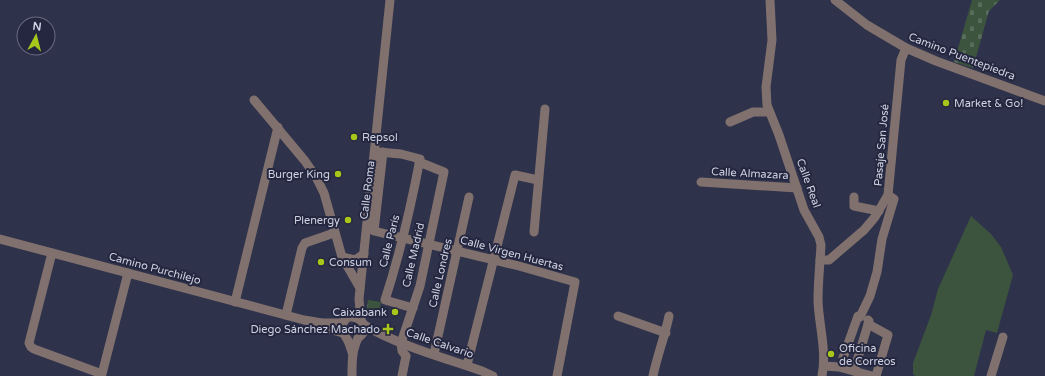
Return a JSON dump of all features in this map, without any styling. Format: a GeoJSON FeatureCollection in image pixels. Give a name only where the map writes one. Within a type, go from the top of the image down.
{"type":"FeatureCollection","features":[{"type":"Feature","properties":{"kind":"street"},"geometry":{"type":"LineString","coordinates":[[352,376],[353,355],[361,329],[359,298],[360,288],[379,152],[390,0]]}},
{"type":"Feature","properties":{"kind":"street","name":"Calle Real"},"geometry":{"type":"LineString","coordinates":[[770,0],[772,40],[766,97],[769,112],[779,134],[804,210],[819,238],[820,260],[818,301],[824,366],[822,376]]}},
{"type":"Feature","properties":{"kind":"street","name":"Camino Puentepiedra"},"geometry":{"type":"LineString","coordinates":[[835,0],[867,25],[906,48],[936,61],[1045,101]]}},
{"type":"Feature","properties":{"kind":"street","name":"Pasaje San José"},"geometry":{"type":"LineString","coordinates":[[820,260],[829,260],[864,230],[875,217],[888,195],[900,60],[906,48]]}},
{"type":"Feature","properties":{"kind":"street"},"geometry":{"type":"LineString","coordinates":[[254,100],[278,127],[316,177],[324,193],[342,257],[360,288]]}},
{"type":"Feature","properties":{"kind":"street"},"geometry":{"type":"LineString","coordinates":[[534,232],[545,109]]}},
{"type":"Feature","properties":{"kind":"street"},"geometry":{"type":"LineString","coordinates":[[730,122],[753,112],[769,112]]}},
{"type":"Feature","properties":{"kind":"street"},"geometry":{"type":"LineString","coordinates":[[235,302],[278,127]]}},
{"type":"Feature","properties":{"kind":"street"},"geometry":{"type":"LineString","coordinates":[[379,152],[401,154],[419,160]]}},
{"type":"Feature","properties":{"kind":"street","name":"Calle Madrid"},"geometry":{"type":"LineString","coordinates":[[401,343],[420,286],[444,172],[419,160]]}},
{"type":"Feature","properties":{"kind":"street","name":"Calle París"},"geometry":{"type":"LineString","coordinates":[[413,308],[385,300],[403,238],[419,160]]}},
{"type":"Feature","properties":{"kind":"street","name":"Calle Roma"},"geometry":{"type":"LineString","coordinates":[[374,231],[377,170]]}},
{"type":"Feature","properties":{"kind":"street"},"geometry":{"type":"LineString","coordinates":[[467,365],[514,175],[538,180]]}},
{"type":"Feature","properties":{"kind":"street","name":"Calle Almazara"},"geometry":{"type":"LineString","coordinates":[[701,182],[797,188]]}},
{"type":"Feature","properties":{"kind":"street"},"geometry":{"type":"LineString","coordinates":[[842,358],[858,316],[860,317],[870,296],[875,278],[882,238],[894,199],[888,195]]}},
{"type":"Feature","properties":{"kind":"street","name":"Calle Londres"},"geometry":{"type":"LineString","coordinates":[[434,354],[469,197]]}},
{"type":"Feature","properties":{"kind":"street"},"geometry":{"type":"LineString","coordinates":[[854,197],[854,206],[879,211]]}},
{"type":"Feature","properties":{"kind":"street","name":"Calle Virgen Huertas"},"geometry":{"type":"LineString","coordinates":[[374,231],[575,282],[557,376]]}},
{"type":"Feature","properties":{"kind":"street"},"geometry":{"type":"LineString","coordinates":[[286,315],[302,248],[305,243],[334,232]]}},
{"type":"Feature","properties":{"kind":"street","name":"Camino Purchilejo"},"geometry":{"type":"LineString","coordinates":[[0,239],[304,320],[345,335]]}},
{"type":"Feature","properties":{"kind":"street"},"geometry":{"type":"LineString","coordinates":[[52,253],[29,343],[34,349],[102,374],[128,273]]}},
{"type":"Feature","properties":{"kind":"street"},"geometry":{"type":"LineString","coordinates":[[342,257],[355,260],[364,254]]}},
{"type":"Feature","properties":{"kind":"street"},"geometry":{"type":"LineString","coordinates":[[353,355],[342,329],[359,298]]}},
{"type":"Feature","properties":{"kind":"street"},"geometry":{"type":"LineString","coordinates":[[618,316],[666,333]]}},
{"type":"Feature","properties":{"kind":"street"},"geometry":{"type":"LineString","coordinates":[[653,376],[657,355],[666,333],[670,316]]}},
{"type":"Feature","properties":{"kind":"street"},"geometry":{"type":"LineString","coordinates":[[346,320],[354,317],[361,329]]}},
{"type":"Feature","properties":{"kind":"street"},"geometry":{"type":"LineString","coordinates":[[854,371],[870,321],[860,317]]}},
{"type":"Feature","properties":{"kind":"street","name":"Camino Purchilejo"},"geometry":{"type":"LineString","coordinates":[[304,320],[322,322],[346,320]]}},
{"type":"Feature","properties":{"kind":"street"},"geometry":{"type":"LineString","coordinates":[[868,324],[888,335],[876,376]]}},
{"type":"Feature","properties":{"kind":"street"},"geometry":{"type":"LineString","coordinates":[[345,335],[353,339],[361,329]]}},
{"type":"Feature","properties":{"kind":"street","name":"Calle Calvario"},"geometry":{"type":"LineString","coordinates":[[361,329],[378,333],[401,343],[467,365],[492,376]]}},
{"type":"Feature","properties":{"kind":"street"},"geometry":{"type":"LineString","coordinates":[[991,376],[1002,337]]}},
{"type":"Feature","properties":{"kind":"street"},"geometry":{"type":"LineString","coordinates":[[401,343],[402,351],[406,356],[402,376]]}},
{"type":"Feature","properties":{"kind":"street"},"geometry":{"type":"LineString","coordinates":[[406,356],[412,354],[415,348]]}},
{"type":"Feature","properties":{"kind":"street"},"geometry":{"type":"LineString","coordinates":[[824,366],[839,372],[854,371],[872,376]]}},
{"type":"Feature","properties":{"kind":"green space"},"geometry":{"type":"Polygon","coordinates":[[[972,0],[1000,0],[989,11],[973,68],[954,62],[972,0]]]}},
{"type":"Feature","properties":{"kind":"green space"},"geometry":{"type":"Polygon","coordinates":[[[971,216],[991,234],[1001,247],[1013,275],[997,333],[986,330],[974,376],[915,376],[913,374],[913,363],[931,315],[938,289],[971,216]]]}},
{"type":"Feature","properties":{"kind":"green space"},"geometry":{"type":"Polygon","coordinates":[[[368,300],[381,302],[379,315],[366,313],[368,300]]]}},
{"type":"Feature","properties":{"kind":"place","name":"Market & Go!"},"geometry":{"type":"Point","coordinates":[946,103]}},
{"type":"Feature","properties":{"kind":"place","name":"Repsol"},"geometry":{"type":"Point","coordinates":[354,137]}},
{"type":"Feature","properties":{"kind":"place","name":"Burger King"},"geometry":{"type":"Point","coordinates":[338,174]}},
{"type":"Feature","properties":{"kind":"place","name":"Plenergy"},"geometry":{"type":"Point","coordinates":[348,220]}},
{"type":"Feature","properties":{"kind":"place","name":"Consum"},"geometry":{"type":"Point","coordinates":[321,262]}},
{"type":"Feature","properties":{"kind":"place","name":"Caixabank"},"geometry":{"type":"Point","coordinates":[395,312]}},
{"type":"Feature","properties":{"kind":"place","name":"Diego Sánchez Machado"},"geometry":{"type":"Point","coordinates":[388,329]}},
{"type":"Feature","properties":{"kind":"place","name":"Oficina de Correos"},"geometry":{"type":"Point","coordinates":[831,354]}}]}
